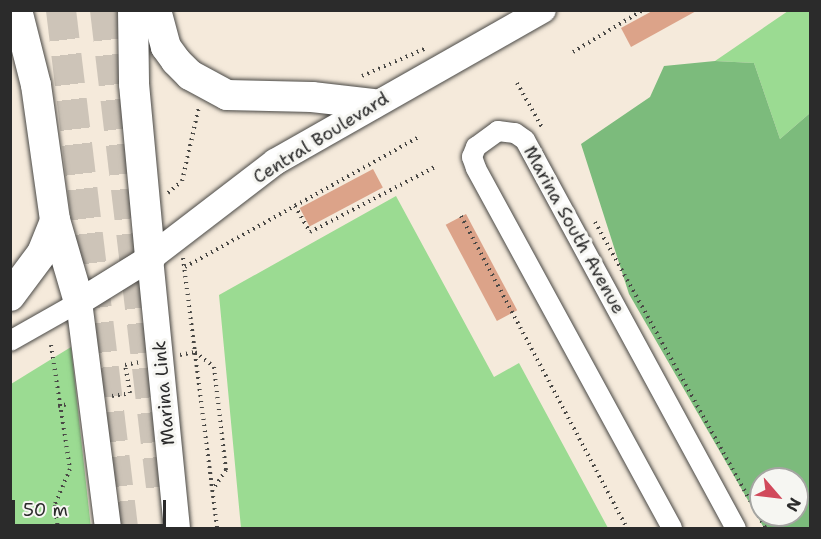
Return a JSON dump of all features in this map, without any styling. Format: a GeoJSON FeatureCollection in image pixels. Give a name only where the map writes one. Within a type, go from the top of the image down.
{"type":"FeatureCollection","features":[{"type":"Feature","properties":{"kind":"highway"},"geometry":{"type":"LineString","coordinates":[[16,10],[36,85],[55,220],[79,302]]}},
{"type":"Feature","properties":{"kind":"highway"},"geometry":{"type":"LineString","coordinates":[[133,10],[134,84],[150,258]]}},
{"type":"Feature","properties":{"kind":"highway"},"geometry":{"type":"LineString","coordinates":[[156,10],[166,47],[176,61],[190,75],[221,93],[244,98],[312,97],[373,104]]}},
{"type":"Feature","properties":{"kind":"highway"},"geometry":{"type":"LineString","coordinates":[[10,296],[42,253],[55,220]]}},
{"type":"Feature","properties":{"kind":"main road","name":"Central Boulevard"},"geometry":{"type":"LineString","coordinates":[[79,302],[150,258],[275,162],[373,104],[543,10]]}},
{"type":"Feature","properties":{"kind":"main road","name":"Marina Link"},"geometry":{"type":"LineString","coordinates":[[150,258],[177,528]]}},
{"type":"Feature","properties":{"kind":"main road"},"geometry":{"type":"LineString","coordinates":[[79,302],[108,528]]}},
{"type":"Feature","properties":{"kind":"street","name":"Marina South Avenue"},"geometry":{"type":"LineString","coordinates":[[672,528],[476,168],[472,158],[476,147],[498,131],[515,133],[525,140],[736,528]]}},
{"type":"Feature","properties":{"kind":"street"},"geometry":{"type":"LineString","coordinates":[[10,341],[79,302]]}},
{"type":"Feature","properties":{"kind":"path"},"geometry":{"type":"LineString","coordinates":[[573,52],[643,10]]}},
{"type":"Feature","properties":{"kind":"path"},"geometry":{"type":"LineString","coordinates":[[358,78],[426,48]]}},
{"type":"Feature","properties":{"kind":"path"},"geometry":{"type":"LineString","coordinates":[[518,83],[546,135]]}},
{"type":"Feature","properties":{"kind":"path"},"geometry":{"type":"LineString","coordinates":[[168,192],[182,181],[201,103]]}},
{"type":"Feature","properties":{"kind":"path"},"geometry":{"type":"LineString","coordinates":[[217,528],[185,267],[419,137]]}},
{"type":"Feature","properties":{"kind":"path"},"geometry":{"type":"LineString","coordinates":[[295,206],[310,232],[435,167]]}},
{"type":"Feature","properties":{"kind":"path"},"geometry":{"type":"LineString","coordinates":[[461,216],[627,528]]}},
{"type":"Feature","properties":{"kind":"path"},"geometry":{"type":"LineString","coordinates":[[592,218],[765,528]]}},
{"type":"Feature","properties":{"kind":"path"},"geometry":{"type":"LineString","coordinates":[[51,345],[58,406],[70,469],[56,506],[58,528]]}},
{"type":"Feature","properties":{"kind":"path"},"geometry":{"type":"LineString","coordinates":[[58,406],[130,393],[125,365],[195,352],[214,367],[226,470],[213,490]]}},
{"type":"Feature","properties":{"kind":"green space"},"geometry":{"type":"Polygon","coordinates":[[[788,11],[810,11],[810,113],[780,139],[754,63],[715,61],[788,11]]]}},
{"type":"Feature","properties":{"kind":"green space"},"geometry":{"type":"Polygon","coordinates":[[[715,61],[754,63],[780,139],[810,113],[810,528],[763,527],[809,527],[809,467],[749,467],[749,502],[629,294],[581,144],[650,97],[664,66],[715,61]]]}},
{"type":"Feature","properties":{"kind":"green space"},"geometry":{"type":"Polygon","coordinates":[[[396,196],[494,377],[519,363],[608,528],[241,528],[219,295],[396,196]]]}},
{"type":"Feature","properties":{"kind":"green space"},"geometry":{"type":"Polygon","coordinates":[[[71,347],[91,528],[11,528],[11,384],[71,347]]]}},
{"type":"Feature","properties":{"kind":"building"},"geometry":{"type":"Polygon","coordinates":[[[654,10],[698,10],[631,47],[621,28],[654,10]]]}},
{"type":"Feature","properties":{"kind":"building"},"geometry":{"type":"Polygon","coordinates":[[[373,169],[383,188],[310,227],[300,208],[373,169]]]}},
{"type":"Feature","properties":{"kind":"building"},"geometry":{"type":"Polygon","coordinates":[[[466,214],[517,310],[497,321],[446,225],[466,214]]]}},
{"type":"Feature","properties":{"kind":"tunnel"},"geometry":{"type":"LineString","coordinates":[[61,10],[123,528]]}},
{"type":"Feature","properties":{"kind":"tunnel"},"geometry":{"type":"LineString","coordinates":[[105,10],[162,496]]}}]}
